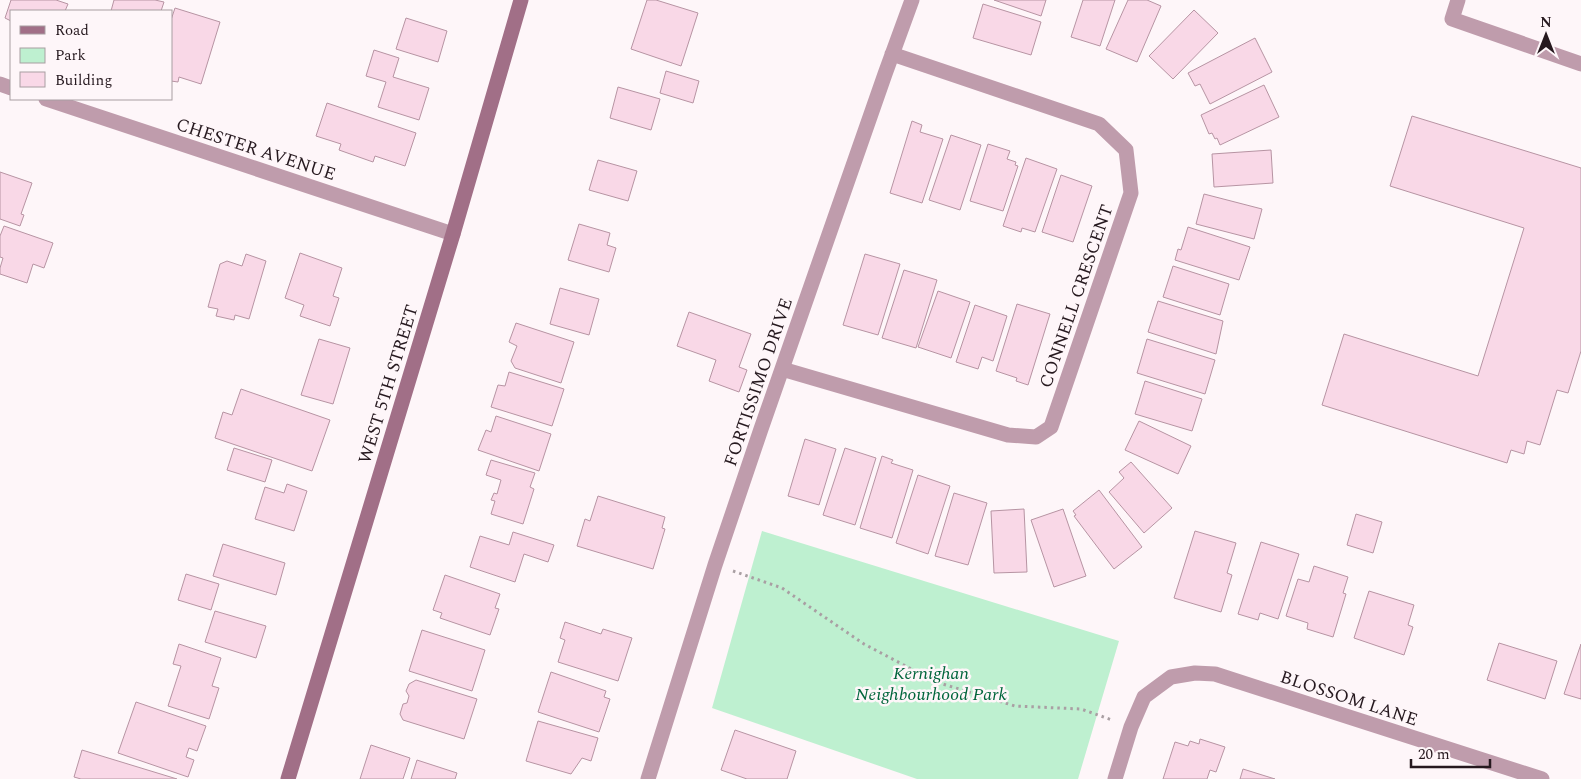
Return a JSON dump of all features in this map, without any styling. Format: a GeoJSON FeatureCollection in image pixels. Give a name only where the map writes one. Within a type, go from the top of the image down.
{"type":"FeatureCollection","features":[{"type":"Feature","properties":{"kind":"street","name":"WEST 5TH STREET"},"geometry":{"type":"LineString","coordinates":[[288,779],[453,234],[521,0]]}},
{"type":"Feature","properties":{"kind":"street","name":"FORTISSIMO DRIVE"},"geometry":{"type":"LineString","coordinates":[[648,779],[716,564],[782,369],[912,0]]}},
{"type":"Feature","properties":{"kind":"street"},"geometry":{"type":"LineString","coordinates":[[1458,0],[1452,19],[1581,64]]}},
{"type":"Feature","properties":{"kind":"street","name":"CONNELL CRESCENT"},"geometry":{"type":"LineString","coordinates":[[782,369],[1008,435],[1036,437],[1051,427],[1055,417],[1131,193],[1126,150],[1099,124],[892,54]]}},
{"type":"Feature","properties":{"kind":"street","name":"CHESTER AVENUE"},"geometry":{"type":"LineString","coordinates":[[49,100],[453,234]]}},
{"type":"Feature","properties":{"kind":"street","name":"BLOSSOM LANE"},"geometry":{"type":"LineString","coordinates":[[1131,728],[1144,697],[1171,677],[1195,673],[1215,674],[1542,779]]}},
{"type":"Feature","properties":{"kind":"street"},"geometry":{"type":"LineString","coordinates":[[1115,779],[1131,728]]}},
{"type":"Feature","properties":{"kind":"path"},"geometry":{"type":"LineString","coordinates":[[716,564],[782,588],[864,644],[936,682],[1015,706],[1081,710],[1131,728]]}},
{"type":"Feature","properties":{"kind":"green space","name":"Kernighan Neighbourhood Park"},"geometry":{"type":"Polygon","coordinates":[[[762,531],[1119,641],[1078,779],[917,779],[712,708],[762,531]]]}},
{"type":"Feature","properties":{"kind":"building"},"geometry":{"type":"Polygon","coordinates":[[[11,0],[56,0],[68,4],[65,10],[10,10],[10,20],[5,18],[11,0]]]}},
{"type":"Feature","properties":{"kind":"building"},"geometry":{"type":"Polygon","coordinates":[[[114,0],[155,0],[164,2],[161,10],[111,10],[114,0]]]}},
{"type":"Feature","properties":{"kind":"building"},"geometry":{"type":"Polygon","coordinates":[[[647,0],[656,0],[698,13],[681,66],[631,49],[647,0]]]}},
{"type":"Feature","properties":{"kind":"building"},"geometry":{"type":"Polygon","coordinates":[[[994,0],[1046,0],[1041,16],[994,0]]]}},
{"type":"Feature","properties":{"kind":"building"},"geometry":{"type":"Polygon","coordinates":[[[1083,0],[1115,0],[1100,46],[1071,37],[1083,0]]]}},
{"type":"Feature","properties":{"kind":"building"},"geometry":{"type":"Polygon","coordinates":[[[1128,0],[1147,0],[1161,6],[1137,62],[1106,49],[1128,0]]]}},
{"type":"Feature","properties":{"kind":"building"},"geometry":{"type":"Polygon","coordinates":[[[983,4],[1041,22],[1031,55],[973,38],[983,4]]]}},
{"type":"Feature","properties":{"kind":"building"},"geometry":{"type":"Polygon","coordinates":[[[175,8],[220,22],[201,84],[179,77],[178,82],[172,81],[172,17],[175,8]]]}},
{"type":"Feature","properties":{"kind":"building"},"geometry":{"type":"Polygon","coordinates":[[[1194,10],[1218,33],[1173,79],[1149,56],[1194,10]]]}},
{"type":"Feature","properties":{"kind":"building"},"geometry":{"type":"Polygon","coordinates":[[[406,18],[447,31],[438,62],[396,49],[406,18]]]}},
{"type":"Feature","properties":{"kind":"building"},"geometry":{"type":"Polygon","coordinates":[[[1255,38],[1272,72],[1210,104],[1200,84],[1195,86],[1188,73],[1255,38]]]}},
{"type":"Feature","properties":{"kind":"building"},"geometry":{"type":"Polygon","coordinates":[[[374,50],[399,58],[393,77],[429,88],[419,120],[378,107],[386,82],[366,76],[374,50]]]}},
{"type":"Feature","properties":{"kind":"building"},"geometry":{"type":"Polygon","coordinates":[[[666,71],[699,81],[693,103],[660,93],[666,71]]]}},
{"type":"Feature","properties":{"kind":"building"},"geometry":{"type":"Polygon","coordinates":[[[1264,85],[1279,117],[1220,145],[1212,133],[1209,134],[1201,115],[1264,85]]]}},
{"type":"Feature","properties":{"kind":"building"},"geometry":{"type":"Polygon","coordinates":[[[618,87],[660,99],[651,130],[610,118],[618,87]]]}},
{"type":"Feature","properties":{"kind":"building"},"geometry":{"type":"Polygon","coordinates":[[[327,103],[416,133],[405,166],[375,156],[373,162],[339,150],[341,144],[316,136],[327,103]]]}},
{"type":"Feature","properties":{"kind":"building"},"geometry":{"type":"Polygon","coordinates":[[[1412,116],[1581,168],[1581,351],[1568,393],[1557,390],[1540,445],[1527,441],[1524,454],[1511,450],[1507,463],[1322,405],[1344,334],[1478,376],[1524,228],[1390,186],[1412,116]]]}},
{"type":"Feature","properties":{"kind":"building"},"geometry":{"type":"Polygon","coordinates":[[[912,121],[922,125],[920,132],[943,139],[922,203],[890,193],[912,121]]]}},
{"type":"Feature","properties":{"kind":"building"},"geometry":{"type":"Polygon","coordinates":[[[951,135],[981,145],[960,210],[929,200],[951,135]]]}},
{"type":"Feature","properties":{"kind":"building"},"geometry":{"type":"Polygon","coordinates":[[[988,144],[1010,151],[1007,159],[1016,162],[1015,165],[1018,166],[1003,211],[970,201],[988,144]]]}},
{"type":"Feature","properties":{"kind":"building"},"geometry":{"type":"Polygon","coordinates":[[[1271,150],[1273,183],[1214,187],[1212,154],[1271,150]]]}},
{"type":"Feature","properties":{"kind":"building"},"geometry":{"type":"Polygon","coordinates":[[[1026,158],[1057,169],[1035,232],[1022,228],[1021,232],[1003,226],[1026,158]]]}},
{"type":"Feature","properties":{"kind":"building"},"geometry":{"type":"Polygon","coordinates":[[[598,160],[637,171],[628,201],[589,190],[598,160]]]}},
{"type":"Feature","properties":{"kind":"building"},"geometry":{"type":"Polygon","coordinates":[[[0,172],[32,183],[21,214],[24,215],[20,226],[0,219],[0,172]]]}},
{"type":"Feature","properties":{"kind":"building"},"geometry":{"type":"Polygon","coordinates":[[[1061,175],[1092,186],[1073,242],[1042,232],[1061,175]]]}},
{"type":"Feature","properties":{"kind":"building"},"geometry":{"type":"Polygon","coordinates":[[[1204,194],[1262,209],[1254,239],[1196,224],[1204,194]]]}},
{"type":"Feature","properties":{"kind":"building"},"geometry":{"type":"Polygon","coordinates":[[[579,224],[610,233],[607,245],[616,248],[609,272],[568,260],[579,224]]]}},
{"type":"Feature","properties":{"kind":"building"},"geometry":{"type":"Polygon","coordinates":[[[4,226],[53,243],[44,268],[33,264],[27,283],[0,274],[3,258],[0,257],[0,236],[4,226]]]}},
{"type":"Feature","properties":{"kind":"building"},"geometry":{"type":"Polygon","coordinates":[[[1188,227],[1250,247],[1239,280],[1175,260],[1178,249],[1181,250],[1188,227]]]}},
{"type":"Feature","properties":{"kind":"building"},"geometry":{"type":"Polygon","coordinates":[[[300,253],[342,268],[333,296],[339,298],[330,326],[300,316],[304,305],[285,298],[300,253]]]}},
{"type":"Feature","properties":{"kind":"building"},"geometry":{"type":"Polygon","coordinates":[[[246,254],[266,261],[249,319],[235,315],[234,320],[216,316],[218,309],[208,307],[220,264],[227,261],[242,266],[246,254]]]}},
{"type":"Feature","properties":{"kind":"building"},"geometry":{"type":"Polygon","coordinates":[[[865,254],[900,264],[878,335],[843,325],[865,254]]]}},
{"type":"Feature","properties":{"kind":"building"},"geometry":{"type":"Polygon","coordinates":[[[1173,266],[1229,284],[1220,315],[1163,297],[1173,266]]]}},
{"type":"Feature","properties":{"kind":"building"},"geometry":{"type":"Polygon","coordinates":[[[904,270],[937,280],[916,348],[882,338],[904,270]]]}},
{"type":"Feature","properties":{"kind":"building"},"geometry":{"type":"Polygon","coordinates":[[[560,288],[599,299],[589,335],[550,324],[560,288]]]}},
{"type":"Feature","properties":{"kind":"building"},"geometry":{"type":"Polygon","coordinates":[[[938,291],[970,302],[951,358],[918,347],[938,291]]]}},
{"type":"Feature","properties":{"kind":"building"},"geometry":{"type":"Polygon","coordinates":[[[1158,301],[1223,321],[1216,354],[1148,332],[1158,301]]]}},
{"type":"Feature","properties":{"kind":"building"},"geometry":{"type":"Polygon","coordinates":[[[1017,304],[1050,314],[1028,385],[1016,381],[1017,378],[996,371],[1017,304]]]}},
{"type":"Feature","properties":{"kind":"building"},"geometry":{"type":"Polygon","coordinates":[[[975,305],[1007,316],[993,361],[982,357],[978,369],[956,362],[975,305]]]}},
{"type":"Feature","properties":{"kind":"building"},"geometry":{"type":"Polygon","coordinates":[[[689,312],[751,334],[739,367],[747,370],[739,392],[709,381],[716,360],[677,346],[689,312]]]}},
{"type":"Feature","properties":{"kind":"building"},"geometry":{"type":"Polygon","coordinates":[[[516,323],[574,342],[561,383],[515,368],[511,361],[517,346],[509,342],[516,323]]]}},
{"type":"Feature","properties":{"kind":"building"},"geometry":{"type":"Polygon","coordinates":[[[319,339],[350,348],[333,404],[301,395],[319,339]]]}},
{"type":"Feature","properties":{"kind":"building"},"geometry":{"type":"Polygon","coordinates":[[[1147,339],[1215,360],[1205,394],[1137,373],[1147,339]]]}},
{"type":"Feature","properties":{"kind":"building"},"geometry":{"type":"Polygon","coordinates":[[[509,372],[564,389],[552,426],[491,407],[498,385],[505,386],[509,372]]]}},
{"type":"Feature","properties":{"kind":"building"},"geometry":{"type":"Polygon","coordinates":[[[1145,381],[1202,399],[1192,431],[1135,414],[1145,381]]]}},
{"type":"Feature","properties":{"kind":"building"},"geometry":{"type":"Polygon","coordinates":[[[241,389],[330,420],[312,471],[215,438],[223,412],[232,415],[241,389]]]}},
{"type":"Feature","properties":{"kind":"building"},"geometry":{"type":"Polygon","coordinates":[[[496,416],[551,434],[539,471],[478,450],[486,430],[491,432],[496,416]]]}},
{"type":"Feature","properties":{"kind":"building"},"geometry":{"type":"Polygon","coordinates":[[[1139,421],[1191,446],[1178,474],[1125,450],[1139,421]]]}},
{"type":"Feature","properties":{"kind":"building"},"geometry":{"type":"Polygon","coordinates":[[[805,439],[836,449],[819,505],[788,496],[805,439]]]}},
{"type":"Feature","properties":{"kind":"building"},"geometry":{"type":"Polygon","coordinates":[[[234,448],[272,460],[265,482],[227,470],[234,448]]]}},
{"type":"Feature","properties":{"kind":"building"},"geometry":{"type":"Polygon","coordinates":[[[845,448],[876,458],[855,525],[823,515],[845,448]]]}},
{"type":"Feature","properties":{"kind":"building"},"geometry":{"type":"Polygon","coordinates":[[[882,456],[893,460],[891,463],[913,470],[892,538],[860,528],[882,456]]]}},
{"type":"Feature","properties":{"kind":"building"},"geometry":{"type":"Polygon","coordinates":[[[491,460],[535,473],[530,487],[534,489],[523,524],[491,514],[495,501],[491,500],[494,493],[497,494],[501,480],[486,475],[491,460]]]}},
{"type":"Feature","properties":{"kind":"building"},"geometry":{"type":"Polygon","coordinates":[[[1131,462],[1172,508],[1144,533],[1109,492],[1124,478],[1119,472],[1131,462]]]}},
{"type":"Feature","properties":{"kind":"building"},"geometry":{"type":"Polygon","coordinates":[[[918,475],[950,486],[928,554],[896,543],[918,475]]]}},
{"type":"Feature","properties":{"kind":"building"},"geometry":{"type":"Polygon","coordinates":[[[287,484],[307,491],[294,531],[255,519],[265,487],[284,493],[287,484]]]}},
{"type":"Feature","properties":{"kind":"building"},"geometry":{"type":"Polygon","coordinates":[[[1099,490],[1142,547],[1114,569],[1074,516],[1076,515],[1073,511],[1099,490]]]}},
{"type":"Feature","properties":{"kind":"building"},"geometry":{"type":"Polygon","coordinates":[[[954,493],[987,503],[968,565],[935,556],[954,493]]]}},
{"type":"Feature","properties":{"kind":"building"},"geometry":{"type":"Polygon","coordinates":[[[598,496],[665,517],[662,528],[665,529],[653,569],[577,546],[585,519],[590,521],[598,496]]]}},
{"type":"Feature","properties":{"kind":"building"},"geometry":{"type":"Polygon","coordinates":[[[1024,509],[1027,572],[994,573],[991,511],[1024,509]]]}},
{"type":"Feature","properties":{"kind":"building"},"geometry":{"type":"Polygon","coordinates":[[[1063,509],[1086,576],[1054,587],[1031,520],[1063,509]]]}},
{"type":"Feature","properties":{"kind":"building"},"geometry":{"type":"Polygon","coordinates":[[[1356,514],[1382,522],[1373,553],[1347,545],[1356,514]]]}},
{"type":"Feature","properties":{"kind":"building"},"geometry":{"type":"Polygon","coordinates":[[[1195,531],[1236,543],[1227,573],[1232,575],[1221,612],[1174,598],[1195,531]]]}},
{"type":"Feature","properties":{"kind":"building"},"geometry":{"type":"Polygon","coordinates":[[[513,532],[554,545],[548,562],[524,554],[515,582],[470,567],[480,536],[509,545],[513,532]]]}},
{"type":"Feature","properties":{"kind":"building"},"geometry":{"type":"Polygon","coordinates":[[[1261,542],[1299,554],[1278,619],[1260,613],[1258,620],[1238,614],[1261,542]]]}},
{"type":"Feature","properties":{"kind":"building"},"geometry":{"type":"Polygon","coordinates":[[[223,544],[285,563],[276,595],[213,576],[223,544]]]}},
{"type":"Feature","properties":{"kind":"building"},"geometry":{"type":"Polygon","coordinates":[[[1314,566],[1348,577],[1343,593],[1346,594],[1333,637],[1307,629],[1308,623],[1286,616],[1298,579],[1309,582],[1314,566]]]}},
{"type":"Feature","properties":{"kind":"building"},"geometry":{"type":"Polygon","coordinates":[[[186,574],[219,584],[211,610],[178,600],[186,574]]]}},
{"type":"Feature","properties":{"kind":"building"},"geometry":{"type":"Polygon","coordinates":[[[445,575],[500,594],[495,608],[499,609],[490,635],[440,618],[442,613],[433,610],[445,575]]]}},
{"type":"Feature","properties":{"kind":"building"},"geometry":{"type":"Polygon","coordinates":[[[1369,591],[1414,605],[1408,625],[1413,627],[1404,655],[1354,638],[1369,591]]]}},
{"type":"Feature","properties":{"kind":"building"},"geometry":{"type":"Polygon","coordinates":[[[215,611],[266,626],[256,658],[205,642],[215,611]]]}},
{"type":"Feature","properties":{"kind":"building"},"geometry":{"type":"Polygon","coordinates":[[[565,622],[601,634],[603,629],[632,638],[618,681],[558,662],[565,640],[560,638],[565,622]]]}},
{"type":"Feature","properties":{"kind":"building"},"geometry":{"type":"Polygon","coordinates":[[[422,630],[485,650],[472,691],[409,671],[422,630]]]}},
{"type":"Feature","properties":{"kind":"building"},"geometry":{"type":"Polygon","coordinates":[[[1499,643],[1557,661],[1545,699],[1487,680],[1499,643]]]}},
{"type":"Feature","properties":{"kind":"building"},"geometry":{"type":"Polygon","coordinates":[[[179,644],[221,658],[212,686],[219,688],[209,719],[168,706],[181,666],[173,664],[179,644]]]}},
{"type":"Feature","properties":{"kind":"building"},"geometry":{"type":"Polygon","coordinates":[[[1581,644],[1581,699],[1564,694],[1581,644]]]}},
{"type":"Feature","properties":{"kind":"building"},"geometry":{"type":"Polygon","coordinates":[[[551,672],[606,691],[604,697],[610,699],[599,732],[538,712],[551,672]]]}},
{"type":"Feature","properties":{"kind":"building"},"geometry":{"type":"Polygon","coordinates":[[[416,680],[477,699],[464,739],[403,720],[400,714],[403,704],[407,703],[409,696],[406,691],[409,684],[416,680]]]}},
{"type":"Feature","properties":{"kind":"building"},"geometry":{"type":"Polygon","coordinates":[[[136,702],[206,726],[197,751],[189,748],[186,757],[194,760],[188,777],[118,753],[136,702]]]}},
{"type":"Feature","properties":{"kind":"building"},"geometry":{"type":"Polygon","coordinates":[[[538,721],[598,738],[591,761],[582,758],[571,774],[526,761],[538,721]]]}},
{"type":"Feature","properties":{"kind":"building"},"geometry":{"type":"Polygon","coordinates":[[[735,730],[796,751],[787,779],[747,779],[721,770],[735,730]]]}},
{"type":"Feature","properties":{"kind":"building"},"geometry":{"type":"Polygon","coordinates":[[[1200,739],[1225,747],[1216,772],[1210,770],[1207,779],[1163,779],[1175,742],[1188,746],[1190,741],[1199,744],[1200,739]]]}},
{"type":"Feature","properties":{"kind":"building"},"geometry":{"type":"Polygon","coordinates":[[[371,745],[410,758],[403,779],[360,779],[371,745]]]}},
{"type":"Feature","properties":{"kind":"building"},"geometry":{"type":"Polygon","coordinates":[[[82,750],[177,779],[81,779],[74,777],[82,750]]]}},
{"type":"Feature","properties":{"kind":"building"},"geometry":{"type":"Polygon","coordinates":[[[417,760],[457,773],[455,779],[411,779],[417,760]]]}},
{"type":"Feature","properties":{"kind":"building"},"geometry":{"type":"Polygon","coordinates":[[[1243,769],[1275,779],[1240,779],[1243,769]]]}}]}
